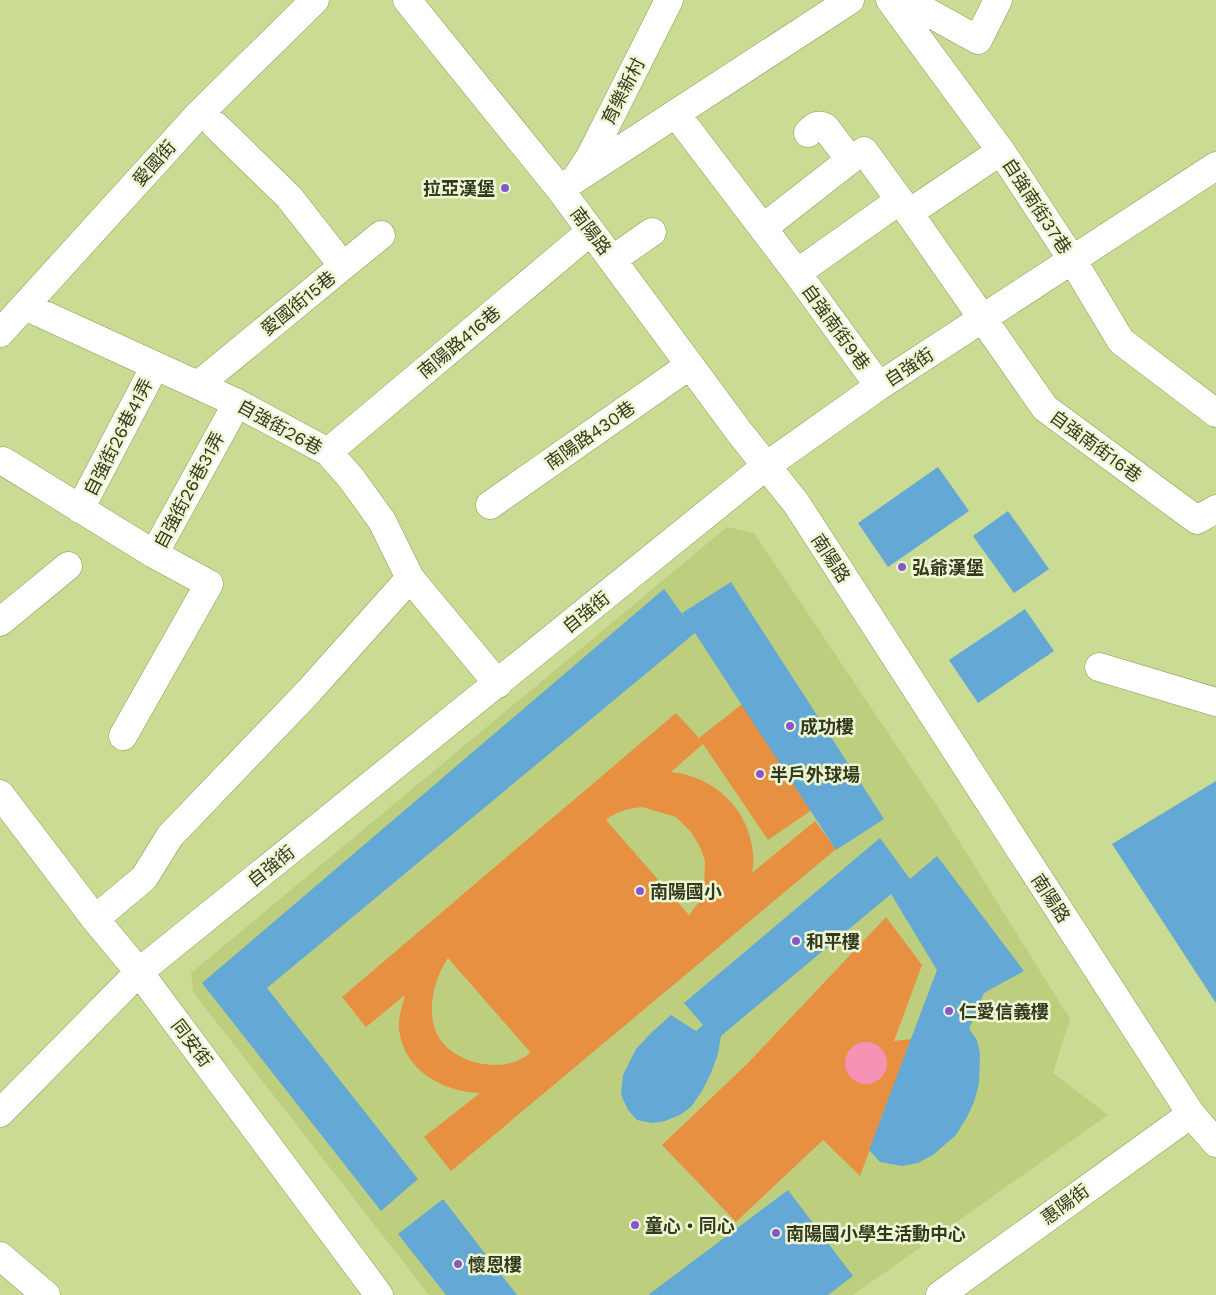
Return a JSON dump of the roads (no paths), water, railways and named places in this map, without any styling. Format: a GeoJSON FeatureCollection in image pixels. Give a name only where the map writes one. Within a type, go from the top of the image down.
{"type":"FeatureCollection","features":[{"type":"Feature","properties":{"kind":"street","name":"愛國街"},"geometry":{"type":"LineString","coordinates":[[0,333],[199,114],[315,0]]}},
{"type":"Feature","properties":{"kind":"street","name":"南陽路"},"geometry":{"type":"LineString","coordinates":[[407,0],[567,184],[591,231],[801,512],[1191,1114],[1216,1143]]}},
{"type":"Feature","properties":{"kind":"street","name":"育樂新村"},"geometry":{"type":"LineString","coordinates":[[567,184],[590,157],[669,0]]}},
{"type":"Feature","properties":{"kind":"street"},"geometry":{"type":"LineString","coordinates":[[567,184],[850,0]]}},
{"type":"Feature","properties":{"kind":"street","name":"自強南街37巷"},"geometry":{"type":"LineString","coordinates":[[890,0],[1001,151],[1073,261],[1121,341],[1216,413]]}},
{"type":"Feature","properties":{"kind":"street"},"geometry":{"type":"LineString","coordinates":[[900,0],[922,9],[978,40],[998,0]]}},
{"type":"Feature","properties":{"kind":"street"},"geometry":{"type":"LineString","coordinates":[[676,114],[797,273]]}},
{"type":"Feature","properties":{"kind":"street"},"geometry":{"type":"LineString","coordinates":[[808,133],[820,124],[825,127],[850,160]]}},
{"type":"Feature","properties":{"kind":"street","name":"愛國街15巷"},"geometry":{"type":"LineString","coordinates":[[198,385],[343,266],[289,197],[216,126]]}},
{"type":"Feature","properties":{"kind":"street"},"geometry":{"type":"LineString","coordinates":[[763,228],[864,151],[983,320]]}},
{"type":"Feature","properties":{"kind":"street","name":"自強南街9巷"},"geometry":{"type":"LineString","coordinates":[[879,386],[797,273],[1001,151]]}},
{"type":"Feature","properties":{"kind":"street","name":"自強街"},"geometry":{"type":"LineString","coordinates":[[0,1114],[139,972],[766,466],[879,386],[983,320],[1216,166]]}},
{"type":"Feature","properties":{"kind":"street","name":"南陽路416巷"},"geometry":{"type":"LineString","coordinates":[[328,452],[591,231]]}},
{"type":"Feature","properties":{"kind":"street"},"geometry":{"type":"LineString","coordinates":[[612,260],[652,232]]}},
{"type":"Feature","properties":{"kind":"street"},"geometry":{"type":"LineString","coordinates":[[343,266],[381,235]]}},
{"type":"Feature","properties":{"kind":"street","name":"自強街26巷"},"geometry":{"type":"LineString","coordinates":[[25,306],[237,403],[328,452],[351,478],[382,521],[410,578],[498,684]]}},
{"type":"Feature","properties":{"kind":"street","name":"自強南街16巷"},"geometry":{"type":"LineString","coordinates":[[983,320],[1045,408],[1197,520],[1214,511]]}},
{"type":"Feature","properties":{"kind":"street","name":"南陽路430巷"},"geometry":{"type":"LineString","coordinates":[[490,505],[690,365]]}},
{"type":"Feature","properties":{"kind":"street","name":"自強街26巷41弄"},"geometry":{"type":"LineString","coordinates":[[80,509],[155,366]]}},
{"type":"Feature","properties":{"kind":"street","name":"自強街26巷31弄"},"geometry":{"type":"LineString","coordinates":[[123,736],[209,584],[154,554],[237,403]]}},
{"type":"Feature","properties":{"kind":"street","name":"自強街26巷41弄"},"geometry":{"type":"LineString","coordinates":[[3,461],[154,554]]}},
{"type":"Feature","properties":{"kind":"street"},"geometry":{"type":"LineString","coordinates":[[0,622],[68,566]]}},
{"type":"Feature","properties":{"kind":"street"},"geometry":{"type":"LineString","coordinates":[[95,919],[144,878],[170,836],[309,692],[410,578]]}},
{"type":"Feature","properties":{"kind":"street"},"geometry":{"type":"LineString","coordinates":[[1099,667],[1216,702]]}},
{"type":"Feature","properties":{"kind":"street","name":"同安街"},"geometry":{"type":"LineString","coordinates":[[0,794],[95,919],[139,972],[379,1295]]}},
{"type":"Feature","properties":{"kind":"street","name":"惠陽街"},"geometry":{"type":"LineString","coordinates":[[940,1295],[1191,1114]]}},
{"type":"Feature","properties":{"kind":"street"},"geometry":{"type":"LineString","coordinates":[[0,1256],[46,1295]]}},
{"type":"Feature","properties":{"kind":"place","name":"拉亞漢堡"},"geometry":{"type":"Point","coordinates":[505,188]}},
{"type":"Feature","properties":{"kind":"place","name":"弘爺漢堡"},"geometry":{"type":"Point","coordinates":[902,567]}},
{"type":"Feature","properties":{"kind":"place","name":"成功樓"},"geometry":{"type":"Point","coordinates":[790,726]}},
{"type":"Feature","properties":{"kind":"place","name":"半戶外球場"},"geometry":{"type":"Point","coordinates":[760,774]}},
{"type":"Feature","properties":{"kind":"place","name":"南陽國小"},"geometry":{"type":"Point","coordinates":[640,891]}},
{"type":"Feature","properties":{"kind":"place","name":"和平樓"},"geometry":{"type":"Point","coordinates":[796,941]}},
{"type":"Feature","properties":{"kind":"place","name":"仁愛信義樓"},"geometry":{"type":"Point","coordinates":[949,1011]}},
{"type":"Feature","properties":{"kind":"place","name":"童心‧同心"},"geometry":{"type":"Point","coordinates":[635,1225]}},
{"type":"Feature","properties":{"kind":"place","name":"南陽國小學生活動中心"},"geometry":{"type":"Point","coordinates":[776,1233]}},
{"type":"Feature","properties":{"kind":"place","name":"懷恩樓"},"geometry":{"type":"Point","coordinates":[458,1264]}}]}
